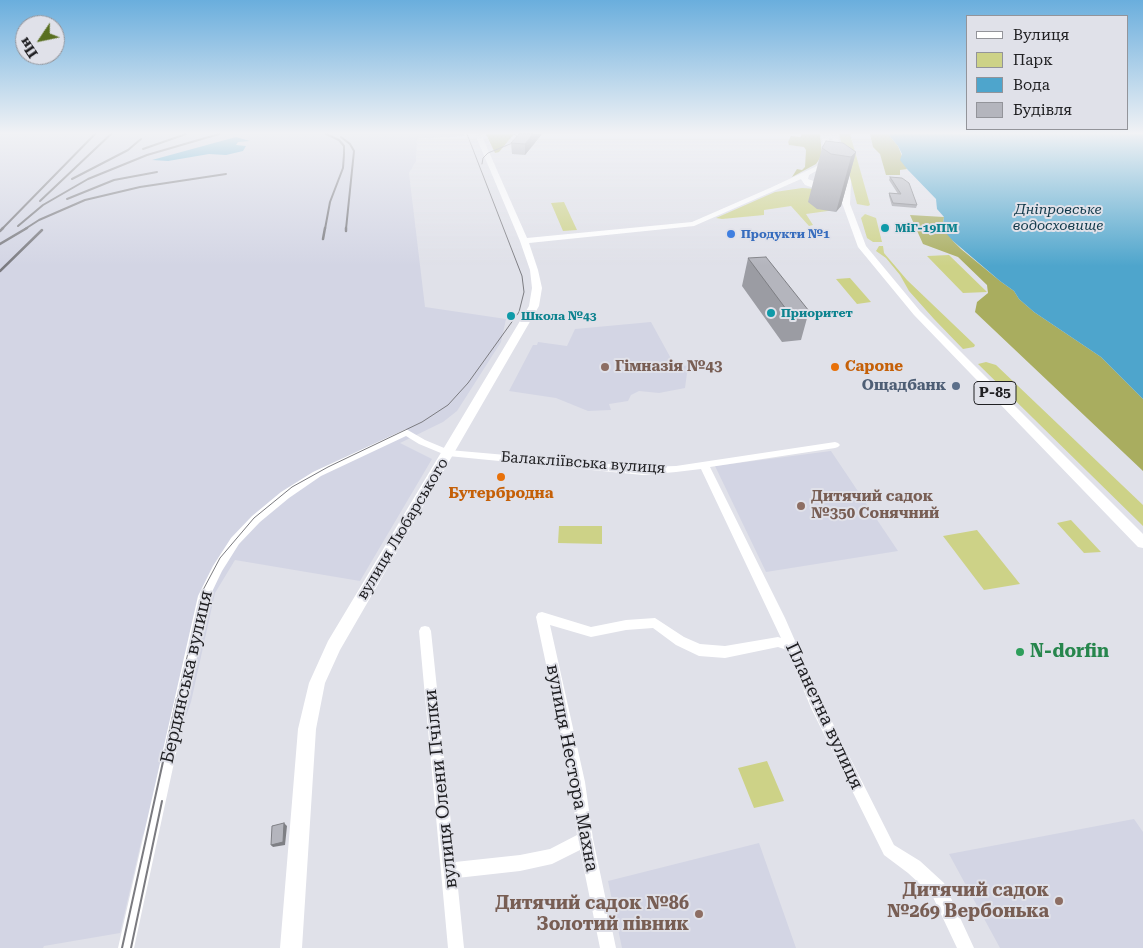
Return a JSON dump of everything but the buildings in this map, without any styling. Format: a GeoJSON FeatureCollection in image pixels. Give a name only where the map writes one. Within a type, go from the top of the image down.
{"type":"FeatureCollection","features":[{"type":"Feature","properties":{"kind":"main road","name":"вулиця Любарського"},"geometry":{"type":"LineString","coordinates":[[291,948],[307,728],[317,683],[338,639],[534,306],[537,288],[535,279],[524,241],[497,178]]}},
{"type":"Feature","properties":{"kind":"main road"},"geometry":{"type":"LineString","coordinates":[[524,241],[686,226],[703,221],[797,178]]}},
{"type":"Feature","properties":{"kind":"main road"},"geometry":{"type":"LineString","coordinates":[[804,178],[806,181],[839,196],[847,204]]}},
{"type":"Feature","properties":{"kind":"main road"},"geometry":{"type":"LineString","coordinates":[[773,190],[792,186],[839,188],[847,182],[841,178]]}},
{"type":"Feature","properties":{"kind":"main road","name":"Р-85"},"geometry":{"type":"LineString","coordinates":[[846,178],[847,204],[862,246],[917,313],[1143,543]]}},
{"type":"Feature","properties":{"kind":"street","name":"Бердянська вулиця"},"geometry":{"type":"LineString","coordinates":[[126,948],[199,615],[208,587],[224,557],[256,519],[295,488],[317,474],[406,432],[422,442],[448,453]]}},
{"type":"Feature","properties":{"kind":"street","name":"Балакліївська вулиця"},"geometry":{"type":"LineString","coordinates":[[448,453],[643,470],[676,469],[835,445]]}},
{"type":"Feature","properties":{"kind":"street","name":"Планетна вулиця"},"geometry":{"type":"LineString","coordinates":[[704,465],[816,704],[889,850],[914,867],[938,889],[966,948]]}},
{"type":"Feature","properties":{"kind":"street","name":"вулиця Нестора Махна"},"geometry":{"type":"LineString","coordinates":[[608,948],[585,839],[578,782],[542,617],[591,632],[626,625],[655,623],[680,641],[699,650],[725,652],[778,642],[790,646]]}},
{"type":"Feature","properties":{"kind":"street","name":"вулиця Олени Пчілки"},"geometry":{"type":"LineString","coordinates":[[425,631],[456,948]]}},
{"type":"Feature","properties":{"kind":"street"},"geometry":{"type":"LineString","coordinates":[[449,871],[520,864],[552,856],[585,839]]}},
{"type":"Feature","properties":{"kind":"shaded area"},"geometry":{"type":"Polygon","coordinates":[[[0,178],[410,178],[425,307],[506,319],[501,342],[457,411],[443,422],[400,443],[432,459],[360,581],[235,560],[215,593],[191,702],[142,838],[120,933],[44,946],[43,948],[0,948],[0,178]]]}},
{"type":"Feature","properties":{"kind":"shaded area","name":"Гімназія №43"},"geometry":{"type":"Polygon","coordinates":[[[651,322],[674,364],[688,366],[685,388],[659,393],[639,391],[631,395],[628,401],[609,404],[611,410],[588,411],[556,398],[509,391],[533,345],[537,345],[538,342],[567,346],[575,329],[651,322]]]}},
{"type":"Feature","properties":{"kind":"shaded area","name":"Дитячий садок №350 Сонячний"},"geometry":{"type":"Polygon","coordinates":[[[831,451],[898,551],[766,572],[715,466],[831,451]]]}},
{"type":"Feature","properties":{"kind":"shaded area","name":"Дитячий садок №269 Вербонька"},"geometry":{"type":"Polygon","coordinates":[[[1134,819],[1143,832],[1143,948],[1000,948],[949,854],[1134,819]]]}},
{"type":"Feature","properties":{"kind":"shaded area","name":"Дитячий садок №86 Золотий півник"},"geometry":{"type":"Polygon","coordinates":[[[759,843],[796,948],[622,948],[608,881],[759,843]]]}},
{"type":"Feature","properties":{"kind":"green space"},"geometry":{"type":"Polygon","coordinates":[[[850,178],[862,178],[870,205],[857,204],[850,178]]]}},
{"type":"Feature","properties":{"kind":"green space"},"geometry":{"type":"Polygon","coordinates":[[[802,188],[816,189],[835,210],[806,214],[813,225],[809,226],[791,206],[764,210],[764,215],[716,218],[775,192],[802,188]]]}},
{"type":"Feature","properties":{"kind":"green space"},"geometry":{"type":"Polygon","coordinates":[[[564,202],[577,230],[563,231],[551,203],[564,202]]]}},
{"type":"Feature","properties":{"kind":"green space"},"geometry":{"type":"Polygon","coordinates":[[[865,214],[876,218],[882,242],[873,242],[867,238],[861,218],[865,214]]]}},
{"type":"Feature","properties":{"kind":"green space"},"geometry":{"type":"Polygon","coordinates":[[[910,215],[944,217],[943,224],[953,241],[961,249],[1014,291],[1019,299],[1034,312],[1101,357],[1143,399],[1143,471],[975,312],[977,302],[988,293],[987,285],[958,257],[923,244],[910,215]]]}},
{"type":"Feature","properties":{"kind":"green space"},"geometry":{"type":"Polygon","coordinates":[[[879,246],[883,246],[884,253],[907,280],[975,345],[974,347],[963,349],[934,319],[909,291],[900,275],[886,258],[876,251],[879,246]]]}},
{"type":"Feature","properties":{"kind":"green space"},"geometry":{"type":"Polygon","coordinates":[[[949,255],[987,292],[963,293],[927,256],[949,255]]]}},
{"type":"Feature","properties":{"kind":"green space"},"geometry":{"type":"Polygon","coordinates":[[[850,278],[871,302],[857,304],[836,279],[850,278]]]}},
{"type":"Feature","properties":{"kind":"green space"},"geometry":{"type":"Polygon","coordinates":[[[986,362],[996,365],[1143,505],[1143,526],[978,364],[986,362]]]}},
{"type":"Feature","properties":{"kind":"green space"},"geometry":{"type":"Polygon","coordinates":[[[1071,520],[1101,552],[1084,553],[1057,523],[1071,520]]]}},
{"type":"Feature","properties":{"kind":"green space"},"geometry":{"type":"Polygon","coordinates":[[[559,526],[602,526],[602,544],[558,543],[559,526]]]}},
{"type":"Feature","properties":{"kind":"green space"},"geometry":{"type":"Polygon","coordinates":[[[977,530],[1020,584],[984,590],[943,536],[977,530]]]}},
{"type":"Feature","properties":{"kind":"green space"},"geometry":{"type":"Polygon","coordinates":[[[767,761],[784,801],[754,808],[738,768],[767,761]]]}},
{"type":"Feature","properties":{"kind":"water","name":"Дніпровське водосховище"},"geometry":{"type":"Polygon","coordinates":[[[916,178],[1143,178],[1143,399],[1101,357],[1034,312],[1019,299],[1014,291],[953,241],[945,232],[944,217],[937,209],[936,199],[916,178]]]}},
{"type":"Feature","properties":{"kind":"tram line"},"geometry":{"type":"LineString","coordinates":[[177,699],[203,590],[220,558],[254,518],[292,487],[328,467],[422,422],[448,405],[468,383],[519,312],[524,292],[522,276],[484,178]]}},
{"type":"Feature","properties":{"kind":"tram line"},"geometry":{"type":"LineString","coordinates":[[122,948],[177,698]]}},
{"type":"Feature","properties":{"kind":"tram line"},"geometry":{"type":"LineString","coordinates":[[131,948],[162,801]]}},
{"type":"Feature","properties":{"kind":"railway"},"geometry":{"type":"LineString","coordinates":[[2,229],[52,178]]}},
{"type":"Feature","properties":{"kind":"railway"},"geometry":{"type":"LineString","coordinates":[[40,201],[64,178]]}},
{"type":"Feature","properties":{"kind":"railway"},"geometry":{"type":"LineString","coordinates":[[18,226],[43,205],[90,178]]}},
{"type":"Feature","properties":{"kind":"railway"},"geometry":{"type":"LineString","coordinates":[[67,199],[114,180],[123,178]]}},
{"type":"Feature","properties":{"kind":"railway"},"geometry":{"type":"LineString","coordinates":[[25,229],[39,220],[85,200],[140,187],[198,178]]}},
{"type":"Feature","properties":{"kind":"railway"},"geometry":{"type":"LineString","coordinates":[[325,229],[330,202],[339,178]]}},
{"type":"Feature","properties":{"kind":"railway"},"geometry":{"type":"LineString","coordinates":[[346,229],[351,178]]}},
{"type":"Feature","properties":{"kind":"railway"},"geometry":{"type":"LineString","coordinates":[[0,244],[27,228]]}},
{"type":"Feature","properties":{"kind":"railway"},"geometry":{"type":"LineString","coordinates":[[323,239],[325,228]]}},
{"type":"Feature","properties":{"kind":"railway"},"geometry":{"type":"LineString","coordinates":[[0,271],[42,230]]}},
{"type":"Feature","properties":{"kind":"place","name":"МіГ-19ПМ"},"geometry":{"type":"Point","coordinates":[885,228]}},
{"type":"Feature","properties":{"kind":"place","name":"Продукти №1"},"geometry":{"type":"Point","coordinates":[731,234]}},
{"type":"Feature","properties":{"kind":"place","name":"Приоритет"},"geometry":{"type":"Point","coordinates":[771,313]}},
{"type":"Feature","properties":{"kind":"place","name":"Школа №43"},"geometry":{"type":"Point","coordinates":[511,316]}},
{"type":"Feature","properties":{"kind":"place","name":"Гімназія №43"},"geometry":{"type":"Point","coordinates":[605,367]}},
{"type":"Feature","properties":{"kind":"place","name":"Capone"},"geometry":{"type":"Point","coordinates":[835,367]}},
{"type":"Feature","properties":{"kind":"place","name":"Ощадбанк"},"geometry":{"type":"Point","coordinates":[956,386]}},
{"type":"Feature","properties":{"kind":"place","name":"Бутербродна"},"geometry":{"type":"Point","coordinates":[501,477]}},
{"type":"Feature","properties":{"kind":"place","name":"Дитячий садок №350 Сонячний"},"geometry":{"type":"Point","coordinates":[801,506]}},
{"type":"Feature","properties":{"kind":"place","name":"N-dorfin"},"geometry":{"type":"Point","coordinates":[1020,652]}},
{"type":"Feature","properties":{"kind":"place","name":"Дитячий садок №269 Вербонька"},"geometry":{"type":"Point","coordinates":[1059,901]}},
{"type":"Feature","properties":{"kind":"place","name":"Дитячий садок №86 Золотий півник"},"geometry":{"type":"Point","coordinates":[699,914]}}]}
